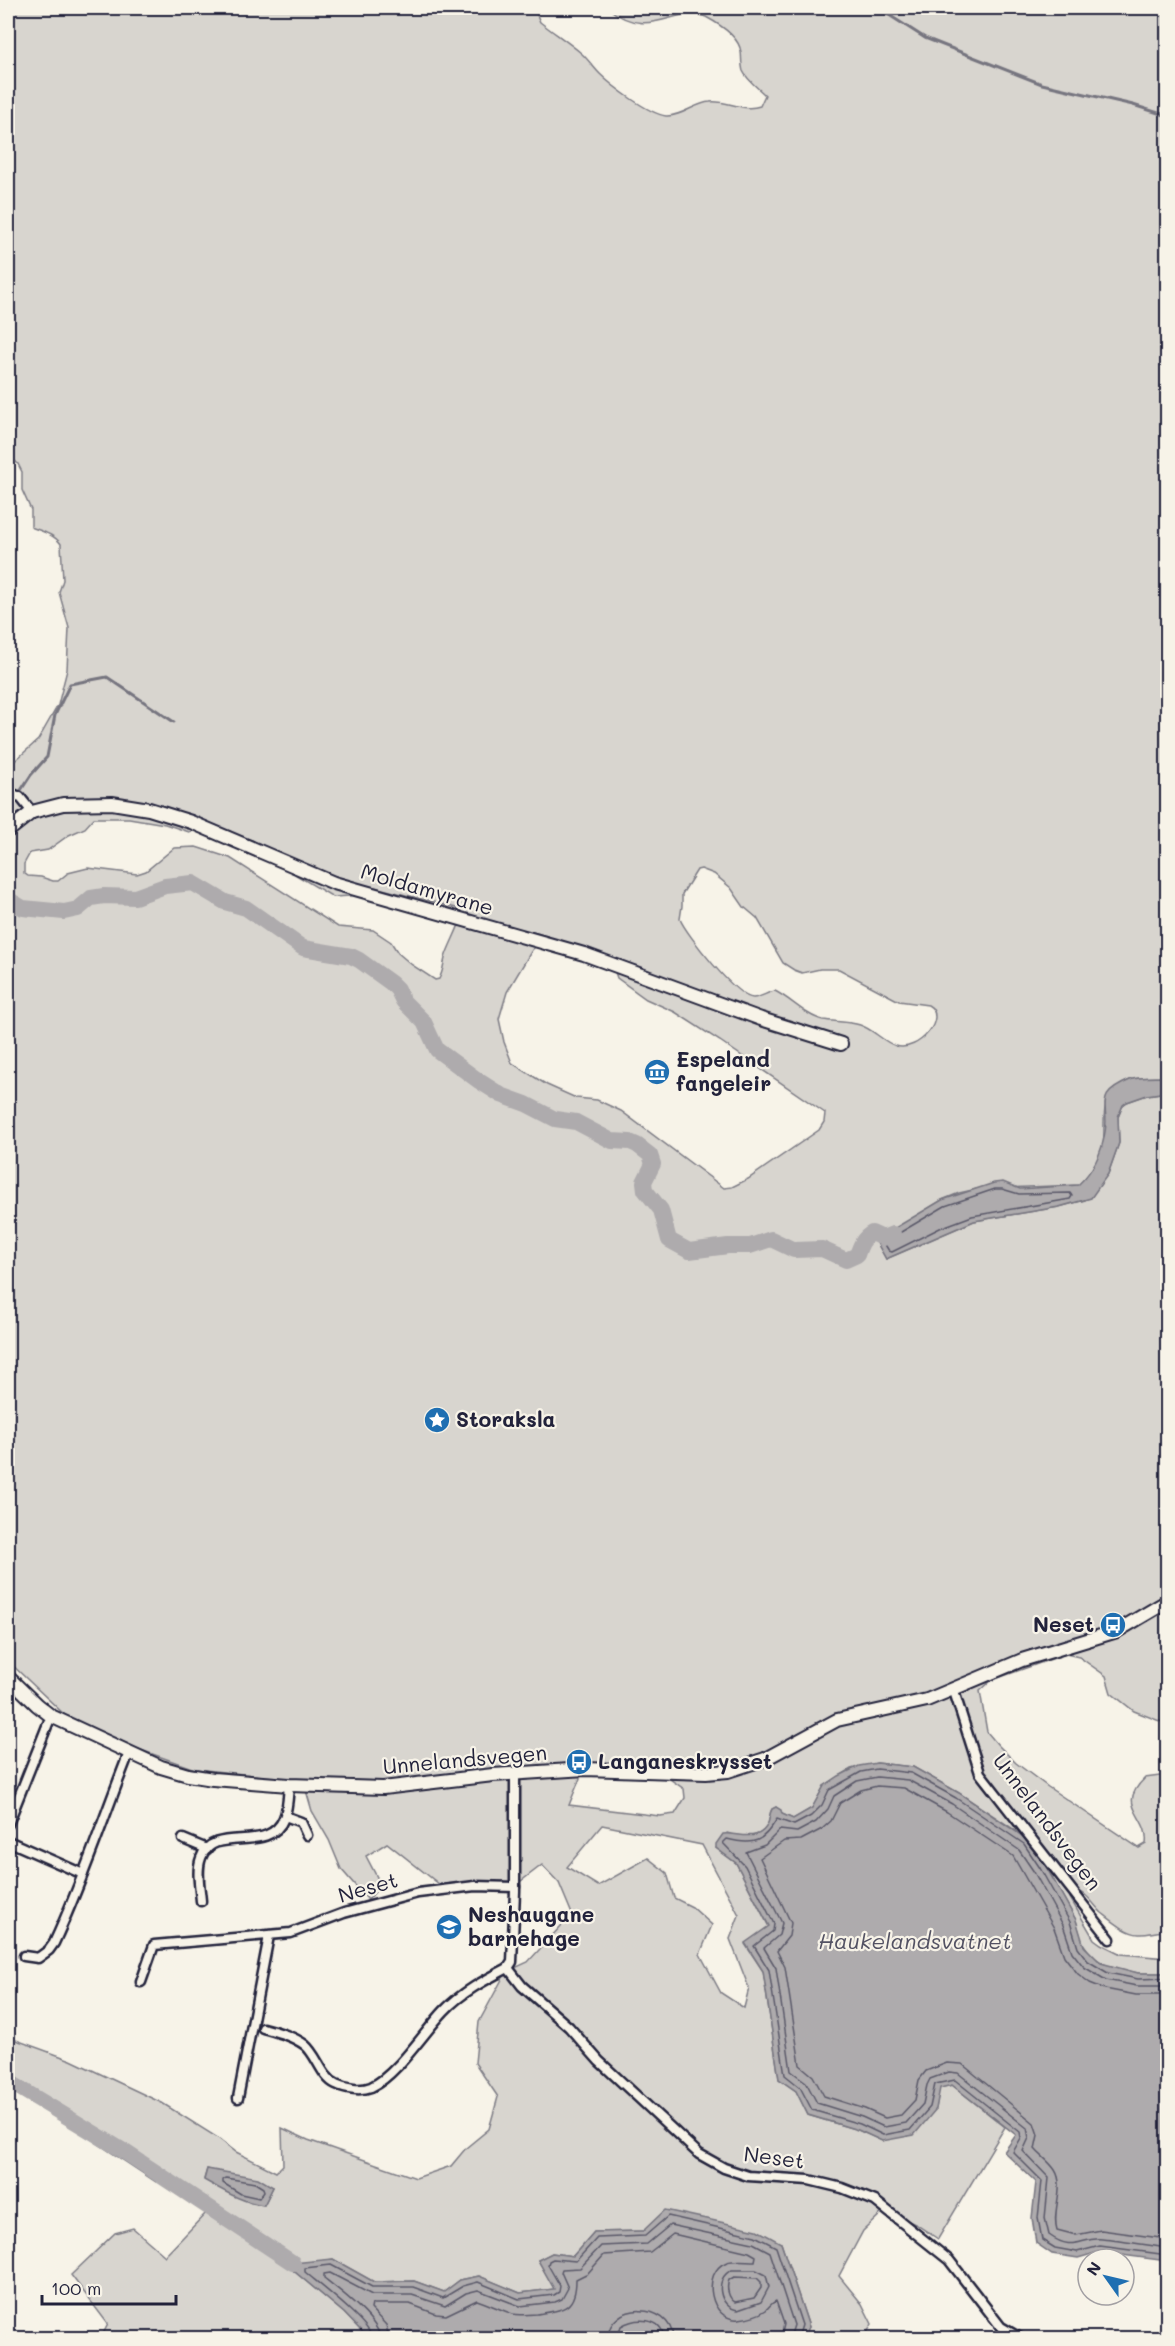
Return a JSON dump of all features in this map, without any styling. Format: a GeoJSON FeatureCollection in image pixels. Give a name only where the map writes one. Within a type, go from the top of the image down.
{"type":"FeatureCollection","features":[{"type":"Feature","properties":{"kind":"main road","name":"Moldamyrane"},"geometry":{"type":"LineString","coordinates":[[8,831],[32,812],[63,804],[96,803],[130,806],[168,814],[334,883],[584,954],[761,1019],[841,1044]]}},
{"type":"Feature","properties":{"kind":"main road","name":"Unnelandsvegen"},"geometry":{"type":"LineString","coordinates":[[8,1677],[51,1716],[161,1767],[188,1775],[289,1785],[383,1788],[515,1773],[585,1769],[706,1773],[728,1771],[765,1759],[837,1720],[927,1700],[1023,1660],[1117,1631],[1167,1602]]}},
{"type":"Feature","properties":{"kind":"street"},"geometry":{"type":"LineString","coordinates":[[8,792],[20,797],[32,812]]}},
{"type":"Feature","properties":{"kind":"street","name":"Unnelandsvegen"},"geometry":{"type":"LineString","coordinates":[[953,1688],[980,1773],[1110,1939]]}},
{"type":"Feature","properties":{"kind":"street"},"geometry":{"type":"LineString","coordinates":[[8,1824],[51,1716]]}},
{"type":"Feature","properties":{"kind":"street"},"geometry":{"type":"LineString","coordinates":[[24,1956],[38,1958],[49,1950],[63,1924],[108,1802],[129,1753]]}},
{"type":"Feature","properties":{"kind":"street"},"geometry":{"type":"LineString","coordinates":[[263,2028],[286,2035],[306,2046],[332,2083],[362,2089],[371,2087],[396,2066],[445,2011],[466,1992],[508,1968],[512,1962],[515,1887],[515,1773]]}},
{"type":"Feature","properties":{"kind":"street"},"geometry":{"type":"LineString","coordinates":[[201,1901],[199,1864],[207,1849],[219,1841],[266,1836],[276,1830],[285,1816],[289,1785]]}},
{"type":"Feature","properties":{"kind":"street"},"geometry":{"type":"LineString","coordinates":[[285,1816],[301,1822],[307,1835]]}},
{"type":"Feature","properties":{"kind":"street"},"geometry":{"type":"LineString","coordinates":[[183,1839],[207,1849]]}},
{"type":"Feature","properties":{"kind":"street"},"geometry":{"type":"LineString","coordinates":[[8,1841],[83,1874]]}},
{"type":"Feature","properties":{"kind":"street","name":"Neset"},"geometry":{"type":"LineString","coordinates":[[141,1982],[154,1945],[269,1936],[300,1930],[344,1913],[418,1893],[476,1886],[515,1887]]}},
{"type":"Feature","properties":{"kind":"street"},"geometry":{"type":"LineString","coordinates":[[238,2098],[269,1936]]}},
{"type":"Feature","properties":{"kind":"street","name":"Neset"},"geometry":{"type":"LineString","coordinates":[[508,1968],[522,1986],[569,2027],[599,2061],[699,2154],[724,2168],[748,2176],[809,2180],[842,2188],[875,2201],[949,2260],[1002,2327],[1020,2338]]}},
{"type":"Feature","properties":{"kind":"shaded area"},"geometry":{"type":"Polygon","coordinates":[[[8,8],[537,8],[540,22],[581,53],[597,71],[622,92],[650,110],[672,116],[710,102],[747,108],[760,106],[765,95],[743,71],[737,41],[722,27],[706,17],[695,14],[650,23],[637,22],[623,18],[608,8],[1167,8],[1167,1077],[1130,1080],[1112,1092],[1105,1107],[1102,1151],[1093,1167],[1078,1185],[977,1189],[959,1193],[942,1200],[899,1227],[881,1234],[873,1231],[872,1233],[886,1259],[974,1221],[1059,1207],[1085,1200],[1108,1174],[1119,1143],[1118,1117],[1123,1105],[1147,1095],[1167,1092],[1167,1724],[1134,1711],[1111,1693],[1106,1676],[1079,1657],[1066,1654],[992,1680],[980,1691],[987,1732],[1016,1763],[1139,1848],[1146,1844],[1146,1834],[1133,1804],[1136,1788],[1145,1778],[1167,1775],[1167,1932],[1143,1934],[1129,1932],[1102,1913],[1082,1893],[1073,1890],[1070,1898],[1094,1939],[1121,1954],[1167,1958],[1167,1973],[1138,1973],[1109,1967],[1092,1956],[1082,1942],[1076,1920],[1045,1865],[1021,1834],[959,1793],[913,1767],[877,1763],[851,1769],[824,1786],[812,1808],[793,1819],[782,1814],[776,1807],[772,1809],[768,1824],[761,1833],[738,1836],[727,1833],[716,1848],[736,1863],[769,1927],[745,1944],[763,1971],[779,2079],[796,2091],[808,2115],[858,2130],[882,2141],[936,2109],[939,2088],[952,2085],[1005,2127],[938,2239],[917,2225],[885,2210],[863,2231],[839,2276],[862,2304],[872,2324],[864,2338],[803,2338],[809,2327],[781,2243],[643,2231],[594,2232],[573,2256],[552,2253],[538,2260],[555,2289],[520,2293],[479,2276],[460,2280],[444,2292],[414,2281],[374,2282],[333,2259],[289,2267],[344,2313],[368,2338],[101,2338],[108,2324],[71,2275],[115,2233],[133,2228],[165,2256],[207,2212],[287,2265],[282,2258],[207,2199],[164,2173],[156,2182],[58,2117],[8,2089],[8,2037],[71,2060],[162,2103],[236,2152],[276,2172],[283,2165],[282,2128],[308,2140],[416,2178],[451,2166],[466,2148],[489,2129],[498,2097],[475,2063],[479,2022],[506,1972],[528,1962],[572,1914],[559,1883],[542,1865],[512,1888],[439,1884],[387,1843],[366,1856],[381,1885],[368,1900],[341,1869],[329,1840],[312,1811],[303,1780],[195,1769],[124,1744],[67,1717],[8,1661],[8,767],[38,740],[58,705],[67,670],[69,628],[59,592],[63,580],[61,544],[51,535],[31,527],[31,510],[22,490],[22,472],[8,454],[8,8]],[[94,818],[85,828],[69,835],[48,850],[30,853],[24,864],[24,873],[28,876],[53,881],[58,881],[68,873],[88,868],[137,874],[146,871],[174,848],[196,847],[230,858],[338,927],[373,930],[391,942],[398,953],[412,965],[435,980],[441,976],[446,955],[463,913],[456,908],[375,887],[366,887],[351,896],[333,897],[296,875],[278,855],[252,840],[201,828],[189,832],[165,824],[129,818],[94,818]],[[701,869],[697,870],[682,894],[680,919],[684,927],[724,977],[746,995],[756,998],[775,991],[817,1018],[860,1025],[896,1046],[905,1047],[913,1044],[928,1033],[933,1025],[934,1010],[928,1005],[899,1001],[839,969],[820,969],[802,973],[783,963],[757,918],[744,907],[731,888],[714,874],[701,869]],[[538,944],[507,992],[499,1019],[512,1063],[547,1085],[576,1098],[597,1100],[621,1111],[724,1188],[732,1187],[748,1179],[819,1130],[824,1122],[825,1113],[675,1012],[646,999],[617,978],[613,966],[538,944]],[[585,1766],[569,1805],[660,1816],[675,1814],[685,1798],[684,1789],[670,1779],[670,1775],[585,1766]],[[602,1825],[567,1867],[598,1886],[648,1858],[667,1873],[674,1898],[692,1907],[712,1925],[700,1954],[721,1993],[744,2008],[749,1988],[730,1939],[739,1915],[702,1845],[602,1825]],[[207,2169],[204,2179],[251,2203],[264,2205],[273,2187],[207,2169]]]}},
{"type":"Feature","properties":{"kind":"water"},"geometry":{"type":"Polygon","coordinates":[[[1167,1077],[1167,1092],[1147,1095],[1123,1105],[1118,1117],[1119,1143],[1108,1174],[1091,1198],[1059,1207],[974,1221],[886,1259],[872,1231],[882,1234],[890,1231],[942,1200],[1003,1182],[1020,1189],[1078,1185],[1096,1161],[1102,1147],[1106,1123],[1105,1102],[1111,1091],[1134,1079],[1167,1077]]]}},
{"type":"Feature","properties":{"kind":"water","name":"Haukelandsvatnet"},"geometry":{"type":"Polygon","coordinates":[[[877,1763],[913,1767],[959,1793],[1028,1840],[1076,1920],[1084,1946],[1101,1963],[1138,1973],[1167,1973],[1167,2261],[1136,2257],[1136,2247],[1076,2247],[1076,2258],[1052,2254],[1036,2243],[1032,2218],[1036,2182],[1004,2152],[1016,2135],[952,2085],[940,2088],[936,2109],[914,2135],[882,2141],[858,2130],[808,2115],[796,2091],[779,2079],[763,1971],[745,1943],[769,1926],[736,1863],[716,1848],[716,1844],[723,1834],[748,1836],[760,1833],[768,1823],[772,1809],[776,1807],[781,1810],[782,1814],[793,1819],[812,1808],[824,1786],[859,1766],[877,1763]]]}},
{"type":"Feature","properties":{"kind":"water"},"geometry":{"type":"Polygon","coordinates":[[[207,2169],[258,2178],[273,2187],[264,2205],[248,2201],[233,2196],[204,2180],[207,2169]]]}},
{"type":"Feature","properties":{"kind":"water"},"geometry":{"type":"Polygon","coordinates":[[[665,2210],[757,2230],[781,2243],[809,2327],[803,2338],[659,2338],[638,2332],[629,2338],[368,2338],[344,2313],[289,2267],[293,2263],[333,2259],[374,2282],[414,2281],[444,2292],[460,2280],[479,2276],[520,2293],[554,2289],[538,2260],[552,2253],[573,2256],[594,2232],[643,2231],[665,2210]]]}},
{"type":"Feature","properties":{"kind":"waterway"},"geometry":{"type":"LineString","coordinates":[[878,8],[925,38],[1042,84],[1133,105],[1168,116]]}},
{"type":"Feature","properties":{"kind":"waterway"},"geometry":{"type":"LineString","coordinates":[[8,810],[31,775],[47,757],[55,715],[70,684],[107,677],[174,722]]}},
{"type":"Feature","properties":{"kind":"waterway"},"geometry":{"type":"LineString","coordinates":[[8,899],[23,908],[64,912],[78,909],[91,898],[135,897],[165,886],[193,883],[225,902],[246,908],[303,948],[351,956],[359,960],[397,989],[403,1001],[424,1022],[437,1050],[479,1081],[501,1095],[526,1104],[555,1119],[576,1122],[612,1141],[630,1142],[650,1155],[653,1164],[644,1182],[645,1190],[661,1210],[669,1240],[689,1251],[750,1246],[771,1239],[794,1250],[822,1249],[846,1260],[857,1255],[864,1240],[872,1233],[883,1238],[893,1234]]}},
{"type":"Feature","properties":{"kind":"waterway"},"geometry":{"type":"LineString","coordinates":[[8,2081],[122,2150],[293,2263]]}},
{"type":"Feature","properties":{"kind":"place","name":"Espeland fangeleir"},"geometry":{"type":"Point","coordinates":[657,1072]}},
{"type":"Feature","properties":{"kind":"place","name":"Storaksla"},"geometry":{"type":"Point","coordinates":[437,1420]}},
{"type":"Feature","properties":{"kind":"place","name":"Neset"},"geometry":{"type":"Point","coordinates":[1113,1625]}},
{"type":"Feature","properties":{"kind":"place","name":"Langaneskrysset"},"geometry":{"type":"Point","coordinates":[579,1762]}},
{"type":"Feature","properties":{"kind":"place","name":"Neshaugane barnehage"},"geometry":{"type":"Point","coordinates":[449,1927]}}]}
